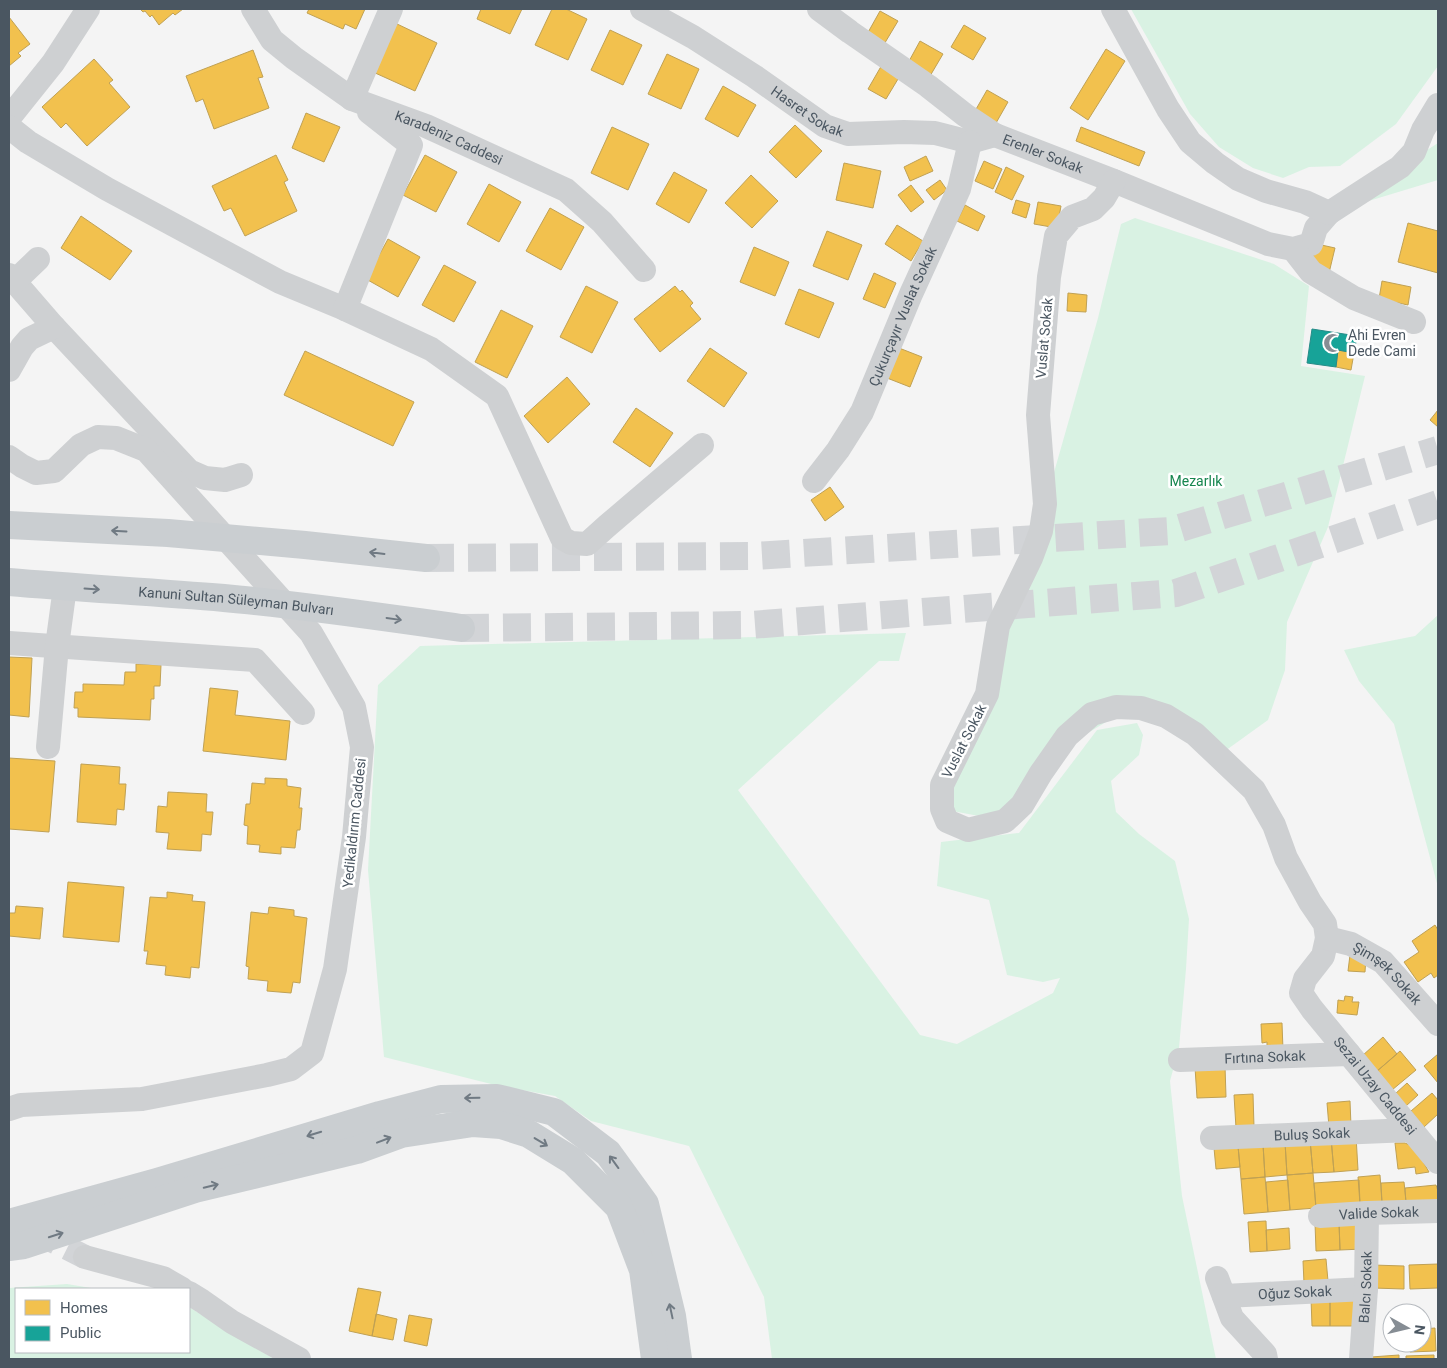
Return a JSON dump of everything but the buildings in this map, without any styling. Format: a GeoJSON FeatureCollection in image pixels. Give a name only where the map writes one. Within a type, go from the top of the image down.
{"type":"FeatureCollection","features":[{"type":"Feature","properties":{"kind":"main road"},"geometry":{"type":"LineString","coordinates":[[9,525],[168,533],[426,558]]}},
{"type":"Feature","properties":{"kind":"main road","name":"Kanuni Sultan Süleyman Bulvarı"},"geometry":{"type":"LineString","coordinates":[[9,582],[225,598],[461,628]]}},
{"type":"Feature","properties":{"kind":"main road"},"geometry":{"type":"LineString","coordinates":[[9,1223],[157,1182],[424,1103],[441,1099],[496,1098],[554,1112],[608,1152],[645,1204],[672,1316],[678,1359]]}},
{"type":"Feature","properties":{"kind":"main road"},"geometry":{"type":"LineString","coordinates":[[9,1246],[24,1245],[195,1189],[357,1150],[401,1134],[473,1123],[501,1125],[529,1134],[574,1161],[619,1207],[643,1270],[655,1359]]}},
{"type":"Feature","properties":{"kind":"street"},"geometry":{"type":"LineString","coordinates":[[9,118],[53,63],[88,9]]}},
{"type":"Feature","properties":{"kind":"street","name":"Karadeniz Caddesi"},"geometry":{"type":"LineString","coordinates":[[253,9],[272,40],[352,99],[426,126],[566,190],[602,222],[644,270]]}},
{"type":"Feature","properties":{"kind":"street"},"geometry":{"type":"LineString","coordinates":[[345,309],[411,145],[352,99],[391,9]]}},
{"type":"Feature","properties":{"kind":"street","name":"Hasret Sokak"},"geometry":{"type":"LineString","coordinates":[[642,9],[693,37],[754,76],[825,126],[848,134],[935,133],[970,142]]}},
{"type":"Feature","properties":{"kind":"street","name":"Erenler Sokak"},"geometry":{"type":"LineString","coordinates":[[820,9],[995,135],[1114,180],[1268,244],[1292,249]]}},
{"type":"Feature","properties":{"kind":"street"},"geometry":{"type":"LineString","coordinates":[[1113,9],[1168,109],[1190,142],[1238,179],[1266,191],[1305,202],[1329,213]]}},
{"type":"Feature","properties":{"kind":"street"},"geometry":{"type":"LineString","coordinates":[[1414,322],[1354,298],[1311,272],[1292,249],[1311,244],[1316,228],[1329,213],[1400,167],[1414,152],[1423,130],[1438,105]]}},
{"type":"Feature","properties":{"kind":"street"},"geometry":{"type":"LineString","coordinates":[[9,127],[28,142],[116,193],[280,282],[345,309],[431,349],[497,396],[562,538],[571,543],[587,544],[702,445]]}},
{"type":"Feature","properties":{"kind":"street"},"geometry":{"type":"LineString","coordinates":[[970,142],[995,135]]}},
{"type":"Feature","properties":{"kind":"street","name":"Çukurçayır Vuslat Sokak"},"geometry":{"type":"LineString","coordinates":[[814,481],[838,450],[862,412],[911,294],[959,189],[970,142]]}},
{"type":"Feature","properties":{"kind":"street","name":"Vuslat Sokak"},"geometry":{"type":"LineString","coordinates":[[1114,180],[1104,198],[1093,208],[1072,217],[1056,236],[1050,278],[1038,415],[1045,504],[1041,531],[1031,558],[998,626],[987,694],[942,785],[942,809],[947,821],[968,830],[1005,821],[1022,805],[1041,773],[1067,736],[1092,714],[1116,707],[1141,708],[1166,716],[1195,734],[1254,790],[1274,825],[1286,858],[1310,902],[1325,924],[1327,938]]}},
{"type":"Feature","properties":{"kind":"street"},"geometry":{"type":"LineString","coordinates":[[38,259],[12,278],[54,327],[190,471],[204,478],[225,480],[241,475]]}},
{"type":"Feature","properties":{"kind":"street"},"geometry":{"type":"LineString","coordinates":[[9,370],[16,347],[54,327]]}},
{"type":"Feature","properties":{"kind":"street","name":"Yedikaldırım Caddesi"},"geometry":{"type":"LineString","coordinates":[[9,456],[22,466],[36,473],[54,471],[81,445],[98,437],[116,438],[146,450],[311,633],[354,708],[362,748],[354,837],[335,969],[312,1053],[291,1069],[142,1099],[21,1105],[9,1109]]}},
{"type":"Feature","properties":{"kind":"street"},"geometry":{"type":"LineString","coordinates":[[48,747],[57,646],[65,587]]}},
{"type":"Feature","properties":{"kind":"street"},"geometry":{"type":"LineString","coordinates":[[9,643],[255,660],[303,713]]}},
{"type":"Feature","properties":{"kind":"street","name":"Sezai Uzay Caddesi"},"geometry":{"type":"LineString","coordinates":[[1327,938],[1323,956],[1305,979],[1301,992],[1312,1009],[1411,1130],[1436,1155]]}},
{"type":"Feature","properties":{"kind":"street","name":"Şimşek Sokak"},"geometry":{"type":"LineString","coordinates":[[1327,938],[1351,944],[1383,962],[1438,1024]]}},
{"type":"Feature","properties":{"kind":"street","name":"Fırtına Sokak"},"geometry":{"type":"LineString","coordinates":[[1180,1060],[1349,1054]]}},
{"type":"Feature","properties":{"kind":"street","name":"Buluş Sokak"},"geometry":{"type":"LineString","coordinates":[[1212,1138],[1411,1130]]}},
{"type":"Feature","properties":{"kind":"street","name":"Valide Sokak"},"geometry":{"type":"LineString","coordinates":[[1320,1216],[1438,1211]]}},
{"type":"Feature","properties":{"kind":"street","name":"Balcı Sokak"},"geometry":{"type":"LineString","coordinates":[[1361,1359],[1366,1289],[1367,1213]]}},
{"type":"Feature","properties":{"kind":"street"},"geometry":{"type":"LineString","coordinates":[[85,1257],[163,1278],[180,1288]]}},
{"type":"Feature","properties":{"kind":"street","name":"Oğuz Sokak"},"geometry":{"type":"LineString","coordinates":[[1266,1359],[1265,1354],[1232,1318],[1220,1287],[1366,1289]]}},
{"type":"Feature","properties":{"kind":"street"},"geometry":{"type":"LineString","coordinates":[[190,1294],[232,1322],[299,1359]]}},
{"type":"Feature","properties":{"kind":"green space"},"geometry":{"type":"Polygon","coordinates":[[[1131,9],[1438,9],[1438,66],[1396,124],[1340,166],[1309,167],[1283,178],[1253,168],[1219,147],[1190,114],[1131,9]]]}},
{"type":"Feature","properties":{"kind":"green space"},"geometry":{"type":"Polygon","coordinates":[[[1438,143],[1438,180],[1329,213],[1438,143]]]}},
{"type":"Feature","properties":{"kind":"green space","name":"Mezarlık"},"geometry":{"type":"Polygon","coordinates":[[[1135,218],[1274,264],[1309,286],[1301,366],[1365,376],[1328,527],[1287,622],[1285,670],[1268,720],[1218,756],[1129,708],[1055,753],[1005,821],[942,809],[1045,504],[1098,318],[1121,224],[1135,218]]]}},
{"type":"Feature","properties":{"kind":"green space"},"geometry":{"type":"Polygon","coordinates":[[[1438,615],[1438,887],[1394,724],[1359,681],[1344,650],[1415,636],[1438,615]]]}},
{"type":"Feature","properties":{"kind":"green space"},"geometry":{"type":"Polygon","coordinates":[[[906,633],[899,661],[879,661],[738,790],[920,1035],[957,1044],[1053,993],[1060,978],[1043,982],[1007,975],[989,900],[937,886],[941,842],[1019,833],[1097,730],[1137,723],[1143,735],[1139,755],[1111,781],[1116,812],[1139,834],[1175,861],[1189,919],[1179,1048],[1170,1081],[1182,1196],[1216,1359],[772,1359],[764,1297],[689,1146],[591,1121],[555,1096],[499,1086],[384,1057],[368,870],[378,685],[420,646],[906,633]]]}},
{"type":"Feature","properties":{"kind":"green space"},"geometry":{"type":"Polygon","coordinates":[[[67,1284],[91,1288],[15,1288],[15,1353],[190,1353],[190,1308],[274,1359],[9,1359],[9,1288],[67,1284]]]}},
{"type":"Feature","properties":{"kind":"tunnel"},"geometry":{"type":"LineString","coordinates":[[426,558],[752,556],[1170,531],[1438,450]]}},
{"type":"Feature","properties":{"kind":"tunnel"},"geometry":{"type":"LineString","coordinates":[[461,628],[750,625],[1176,593],[1438,504]]}},
{"type":"Feature","properties":{"kind":"tunnel"},"geometry":{"type":"LineString","coordinates":[[35,1232],[85,1257]]}},
{"type":"Feature","properties":{"kind":"place","name":"Ahi Evren Dede Cami"},"geometry":{"type":"Point","coordinates":[1333,343]}}]}
